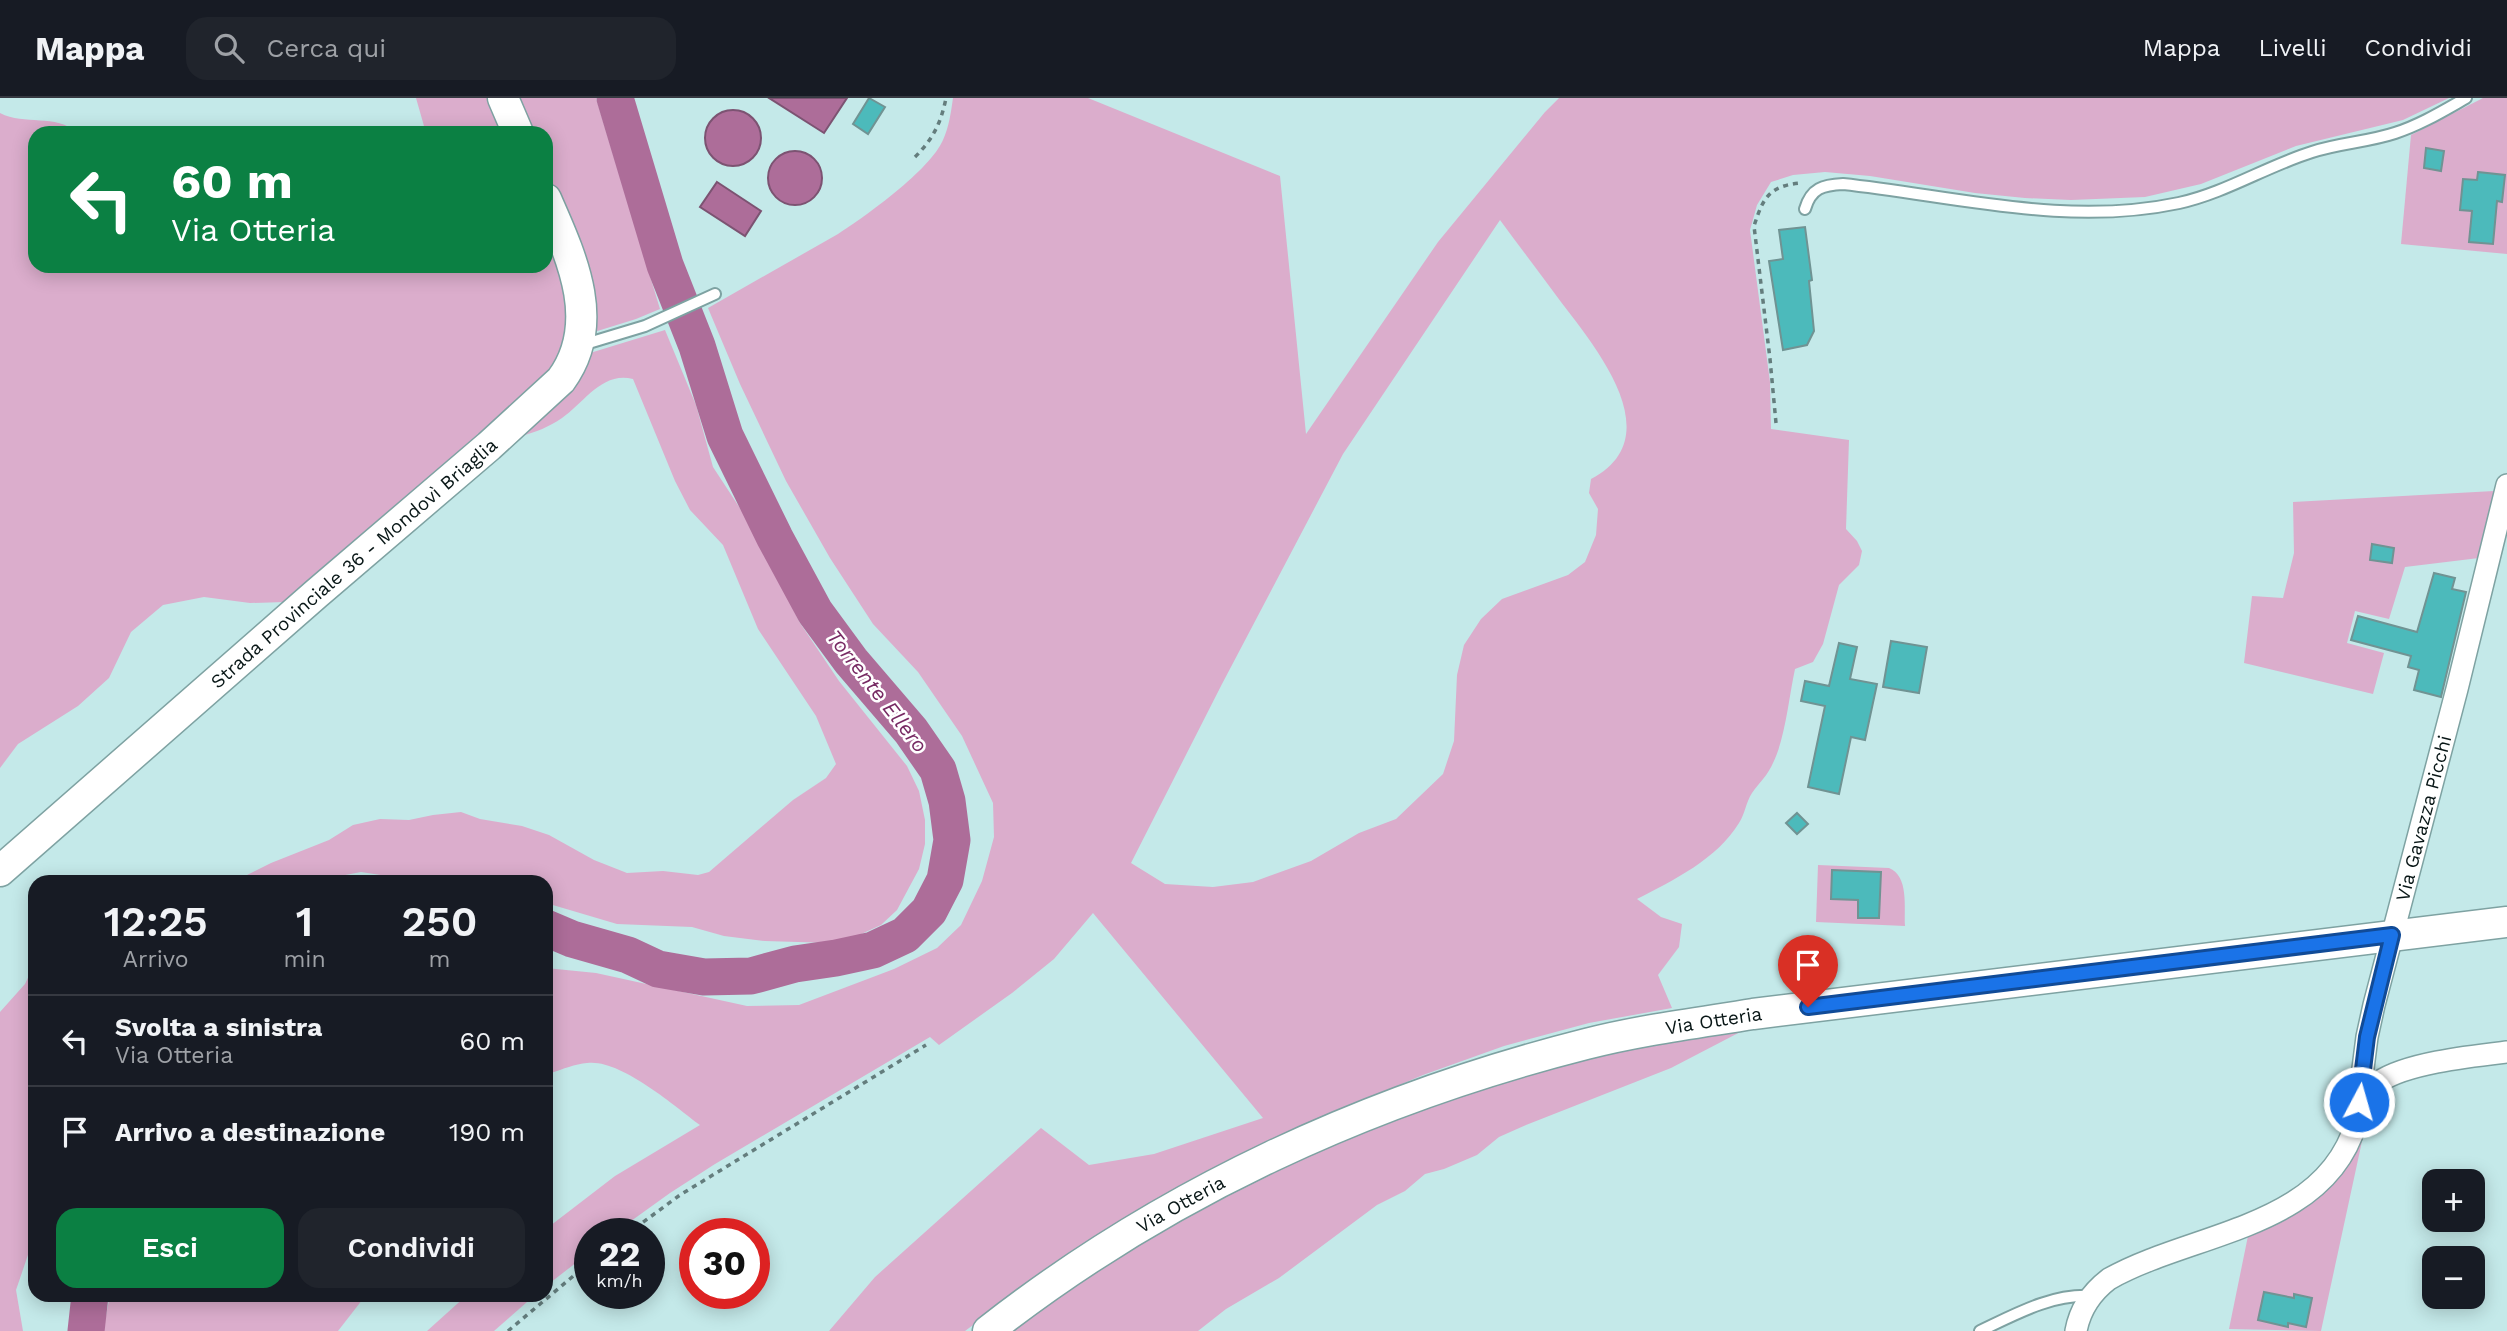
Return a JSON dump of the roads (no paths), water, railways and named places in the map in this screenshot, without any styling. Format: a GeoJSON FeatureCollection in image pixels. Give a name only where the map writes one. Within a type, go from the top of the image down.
{"type":"FeatureCollection","features":[{"type":"Feature","properties":{"kind":"main road"},"geometry":{"type":"LineString","coordinates":[[503,98],[515,126]]}},
{"type":"Feature","properties":{"kind":"main road","name":"Strada Provinciale 36 - Mondovì Briaglia"},"geometry":{"type":"LineString","coordinates":[[0,871],[547,394],[569,368],[579,346],[581,318],[578,287],[569,254],[553,216]]}},
{"type":"Feature","properties":{"kind":"main road","name":"Via Otteria"},"geometry":{"type":"LineString","coordinates":[[988,1331],[1030,1298],[1130,1231],[1250,1166],[1366,1114],[1520,1062],[1588,1043],[1665,1027],[1753,1014],[2507,922]]}},
{"type":"Feature","properties":{"kind":"street","name":"Via Gavazza Picchi"},"geometry":{"type":"LineString","coordinates":[[2076,1331],[2080,1315],[2091,1296],[2109,1279],[2262,1218],[2302,1198],[2321,1182],[2346,1147],[2356,1123],[2367,1037],[2507,485]]}},
{"type":"Feature","properties":{"kind":"street"},"geometry":{"type":"LineString","coordinates":[[2359,1102],[2379,1082],[2401,1072],[2468,1056],[2507,1052]]}},
{"type":"Feature","properties":{"kind":"lane"},"geometry":{"type":"LineString","coordinates":[[1805,209],[1808,198],[1815,189],[1827,185],[1860,186],[2023,210],[2094,213],[2149,208],[2204,195],[2312,152],[2397,133],[2422,123],[2466,98]]}},
{"type":"Feature","properties":{"kind":"lane"},"geometry":{"type":"LineString","coordinates":[[579,346],[645,327],[715,294]]}},
{"type":"Feature","properties":{"kind":"lane"},"geometry":{"type":"LineString","coordinates":[[1980,1331],[2048,1301],[2072,1295],[2091,1296]]}},
{"type":"Feature","properties":{"kind":"waterway","name":"Torrente Ellero"},"geometry":{"type":"LineString","coordinates":[[553,931],[628,955],[658,969],[704,977],[751,976],[795,964],[873,950],[905,935],[929,911],[945,880],[952,840],[947,801],[938,770],[911,731],[851,661],[815,612],[725,436],[697,346],[665,265],[615,98]]}},
{"type":"Feature","properties":{"kind":"waterway","name":"Torrente Ellero"},"geometry":{"type":"LineString","coordinates":[[86,1331],[89,1302]]}}]}
